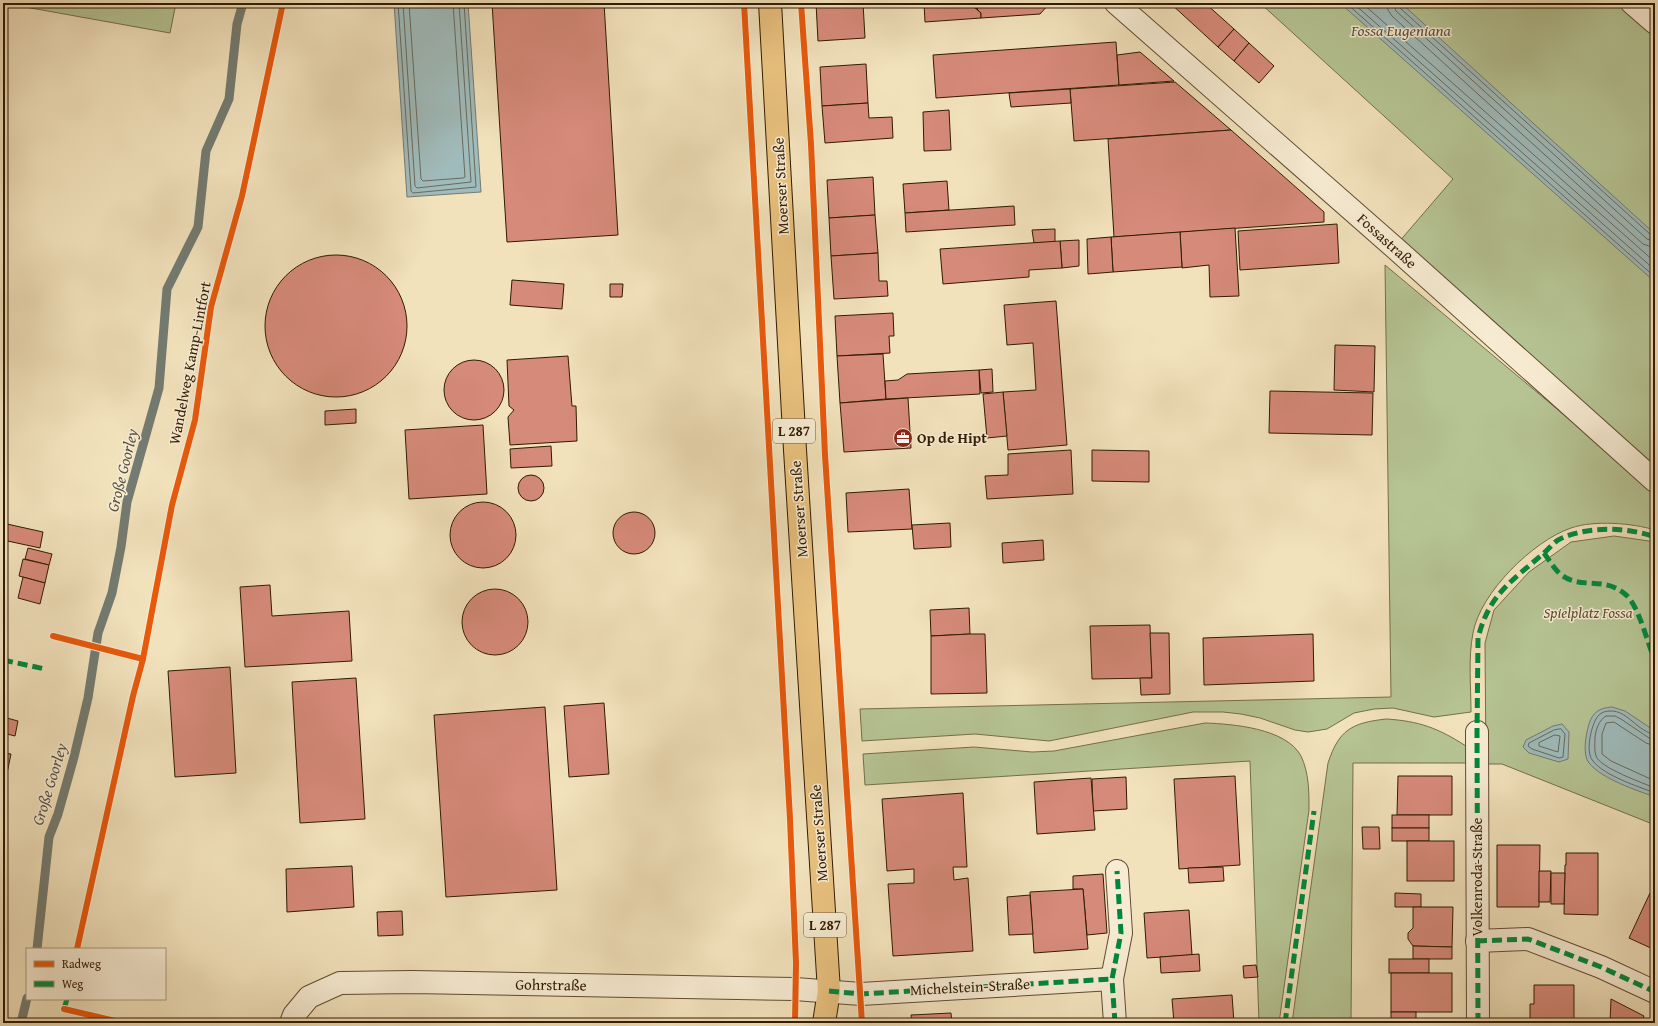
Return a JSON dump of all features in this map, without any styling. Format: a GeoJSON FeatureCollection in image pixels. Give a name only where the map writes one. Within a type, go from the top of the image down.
{"type":"FeatureCollection","features":[{"type":"Feature","properties":{"kind":"main road","name":"Moerser Straße"},"geometry":{"type":"LineString","coordinates":[[770,3],[795,450],[829,991],[824,1023]]}},
{"type":"Feature","properties":{"kind":"main road","name":"Moerser Straße"},"geometry":{"type":"LineString","coordinates":[[829,991],[840,1023]]}},
{"type":"Feature","properties":{"kind":"street","name":"Fossastraße"},"geometry":{"type":"LineString","coordinates":[[1116,3],[1401,254],[1655,481]]}},
{"type":"Feature","properties":{"kind":"street"},"geometry":{"type":"LineString","coordinates":[[1632,3],[1655,23]]}},
{"type":"Feature","properties":{"kind":"street","name":"Volkenroda-Straße"},"geometry":{"type":"LineString","coordinates":[[1477,732],[1478,1023]]}},
{"type":"Feature","properties":{"kind":"street"},"geometry":{"type":"LineString","coordinates":[[1115,1023],[1112,979],[1121,933],[1117,871]]}},
{"type":"Feature","properties":{"kind":"street"},"geometry":{"type":"LineString","coordinates":[[1477,941],[1528,939],[1602,967],[1655,992]]}},
{"type":"Feature","properties":{"kind":"street","name":"Michelstein-Straße"},"geometry":{"type":"LineString","coordinates":[[829,991],[860,994],[1112,979]]}},
{"type":"Feature","properties":{"kind":"street","name":"Gohrstraße"},"geometry":{"type":"LineString","coordinates":[[291,1023],[294,1015],[309,996],[340,983],[412,982],[829,991]]}},
{"type":"Feature","properties":{"kind":"green space"},"geometry":{"type":"Polygon","coordinates":[[[3,3],[176,3],[170,33],[3,3]]]}},
{"type":"Feature","properties":{"kind":"green space"},"geometry":{"type":"Polygon","coordinates":[[[1260,3],[1632,3],[1655,23],[1655,467],[1398,243],[1453,179],[1260,3]]]}},
{"type":"Feature","properties":{"kind":"green space"},"geometry":{"type":"Polygon","coordinates":[[[1385,265],[1655,491],[1655,530],[1613,523],[1591,524],[1571,528],[1541,544],[1510,570],[1486,602],[1473,633],[1470,662],[1471,712],[1434,717],[1393,708],[1374,709],[1354,713],[1327,729],[1308,732],[1295,730],[1260,718],[1241,714],[1223,712],[1193,712],[1049,741],[975,734],[862,741],[860,709],[1391,697],[1385,265]]]}},
{"type":"Feature","properties":{"kind":"green space","name":"Spielplatz Fossa"},"geometry":{"type":"Polygon","coordinates":[[[1614,536],[1649,541],[1655,544],[1655,825],[1502,764],[1486,764],[1485,643],[1494,610],[1529,572],[1571,542],[1614,536]]]}},
{"type":"Feature","properties":{"kind":"green space"},"geometry":{"type":"Polygon","coordinates":[[[1386,719],[1428,726],[1446,734],[1466,746],[1467,763],[1353,763],[1351,1023],[1292,1023],[1328,763],[1337,743],[1348,730],[1364,723],[1386,719]]]}},
{"type":"Feature","properties":{"kind":"green space"},"geometry":{"type":"Polygon","coordinates":[[[1205,723],[1243,726],[1258,729],[1283,739],[1294,747],[1301,756],[1306,769],[1309,789],[1309,810],[1279,1023],[1259,1023],[1250,761],[865,785],[863,754],[974,747],[1032,752],[1054,751],[1205,723]]]}},
{"type":"Feature","properties":{"kind":"water"},"geometry":{"type":"Polygon","coordinates":[[[394,3],[468,3],[481,192],[407,197],[394,3]]]}},
{"type":"Feature","properties":{"kind":"water","name":"Fossa Eugeniana"},"geometry":{"type":"Polygon","coordinates":[[[1340,3],[1401,3],[1655,234],[1655,282],[1340,3]]]}},
{"type":"Feature","properties":{"kind":"water"},"geometry":{"type":"Polygon","coordinates":[[[1612,707],[1625,711],[1655,731],[1655,797],[1602,774],[1589,763],[1587,759],[1585,744],[1589,724],[1597,711],[1603,708],[1612,707]]]}},
{"type":"Feature","properties":{"kind":"water"},"geometry":{"type":"Polygon","coordinates":[[[1562,724],[1569,732],[1568,759],[1559,762],[1529,753],[1523,747],[1526,740],[1553,726],[1562,724]]]}},
{"type":"Feature","properties":{"kind":"building"},"geometry":{"type":"Polygon","coordinates":[[[492,3],[604,3],[618,235],[507,242],[492,3]]]}},
{"type":"Feature","properties":{"kind":"building"},"geometry":{"type":"Polygon","coordinates":[[[816,3],[863,3],[865,38],[818,41],[816,3]]]}},
{"type":"Feature","properties":{"kind":"building"},"geometry":{"type":"Polygon","coordinates":[[[924,3],[969,3],[981,13],[981,18],[925,22],[924,3]]]}},
{"type":"Feature","properties":{"kind":"building"},"geometry":{"type":"Polygon","coordinates":[[[969,3],[982,3],[977,9],[969,3]]]}},
{"type":"Feature","properties":{"kind":"building"},"geometry":{"type":"Polygon","coordinates":[[[982,3],[1050,3],[1040,14],[981,18],[981,13],[977,9],[982,3]]]}},
{"type":"Feature","properties":{"kind":"building"},"geometry":{"type":"Polygon","coordinates":[[[1170,3],[1205,3],[1234,29],[1218,47],[1170,3]]]}},
{"type":"Feature","properties":{"kind":"building"},"geometry":{"type":"Polygon","coordinates":[[[1234,29],[1249,43],[1234,61],[1218,47],[1234,29]]]}},
{"type":"Feature","properties":{"kind":"building"},"geometry":{"type":"Polygon","coordinates":[[[1116,42],[1119,85],[936,98],[933,55],[1116,42]]]}},
{"type":"Feature","properties":{"kind":"building"},"geometry":{"type":"Polygon","coordinates":[[[1249,43],[1274,66],[1259,83],[1234,61],[1249,43]]]}},
{"type":"Feature","properties":{"kind":"building"},"geometry":{"type":"Polygon","coordinates":[[[1140,52],[1174,81],[1119,85],[1117,55],[1140,52]]]}},
{"type":"Feature","properties":{"kind":"building"},"geometry":{"type":"Polygon","coordinates":[[[866,64],[868,103],[822,106],[820,67],[866,64]]]}},
{"type":"Feature","properties":{"kind":"building"},"geometry":{"type":"Polygon","coordinates":[[[1175,82],[1231,130],[1074,141],[1070,89],[1175,82]]]}},
{"type":"Feature","properties":{"kind":"building"},"geometry":{"type":"Polygon","coordinates":[[[1070,89],[1071,103],[1011,107],[1009,93],[1070,89]]]}},
{"type":"Feature","properties":{"kind":"building"},"geometry":{"type":"Polygon","coordinates":[[[868,103],[869,118],[892,117],[893,138],[825,143],[822,106],[868,103]]]}},
{"type":"Feature","properties":{"kind":"building"},"geometry":{"type":"Polygon","coordinates":[[[949,110],[951,150],[924,151],[923,112],[949,110]]]}},
{"type":"Feature","properties":{"kind":"building"},"geometry":{"type":"Polygon","coordinates":[[[1231,130],[1324,212],[1324,222],[1114,237],[1108,139],[1231,130]]]}},
{"type":"Feature","properties":{"kind":"building"},"geometry":{"type":"Polygon","coordinates":[[[873,177],[875,215],[829,218],[827,180],[873,177]]]}},
{"type":"Feature","properties":{"kind":"building"},"geometry":{"type":"Polygon","coordinates":[[[947,181],[949,210],[905,213],[903,184],[947,181]]]}},
{"type":"Feature","properties":{"kind":"building"},"geometry":{"type":"Polygon","coordinates":[[[1014,206],[1015,225],[906,232],[905,213],[1014,206]]]}},
{"type":"Feature","properties":{"kind":"building"},"geometry":{"type":"Polygon","coordinates":[[[875,215],[878,253],[831,256],[829,218],[875,215]]]}},
{"type":"Feature","properties":{"kind":"building"},"geometry":{"type":"Polygon","coordinates":[[[1337,224],[1339,263],[1240,270],[1238,231],[1337,224]]]}},
{"type":"Feature","properties":{"kind":"building"},"geometry":{"type":"Polygon","coordinates":[[[1235,228],[1239,296],[1210,297],[1209,265],[1182,268],[1180,232],[1235,228]]]}},
{"type":"Feature","properties":{"kind":"building"},"geometry":{"type":"Polygon","coordinates":[[[1055,229],[1055,242],[1034,243],[1032,230],[1055,229]]]}},
{"type":"Feature","properties":{"kind":"building"},"geometry":{"type":"Polygon","coordinates":[[[1180,232],[1182,267],[1113,272],[1111,237],[1180,232]]]}},
{"type":"Feature","properties":{"kind":"building"},"geometry":{"type":"Polygon","coordinates":[[[1111,237],[1113,272],[1088,274],[1087,239],[1111,237]]]}},
{"type":"Feature","properties":{"kind":"building"},"geometry":{"type":"Polygon","coordinates":[[[1079,240],[1079,266],[1062,268],[1060,241],[1079,240]]]}},
{"type":"Feature","properties":{"kind":"building"},"geometry":{"type":"Polygon","coordinates":[[[1060,241],[1062,268],[1029,270],[1029,277],[943,284],[940,249],[1060,241]]]}},
{"type":"Feature","properties":{"kind":"building"},"geometry":{"type":"Polygon","coordinates":[[[878,253],[879,281],[887,281],[888,296],[834,299],[831,256],[878,253]]]}},
{"type":"Feature","properties":{"kind":"building"},"geometry":{"type":"Polygon","coordinates":[[[343,255],[370,263],[387,275],[402,299],[406,312],[406,340],[402,353],[387,377],[363,392],[350,396],[329,397],[302,389],[285,377],[270,353],[266,340],[265,319],[273,292],[285,275],[309,260],[322,256],[343,255]]]}},
{"type":"Feature","properties":{"kind":"building"},"geometry":{"type":"Polygon","coordinates":[[[512,280],[564,284],[562,309],[510,305],[512,280]]]}},
{"type":"Feature","properties":{"kind":"building"},"geometry":{"type":"Polygon","coordinates":[[[610,284],[623,284],[622,297],[610,297],[610,284]]]}},
{"type":"Feature","properties":{"kind":"building"},"geometry":{"type":"Polygon","coordinates":[[[1056,301],[1067,445],[1008,450],[1003,392],[1036,390],[1033,343],[1007,345],[1004,305],[1056,301]]]}},
{"type":"Feature","properties":{"kind":"building"},"geometry":{"type":"Polygon","coordinates":[[[893,313],[894,336],[889,336],[890,353],[837,356],[835,316],[893,313]]]}},
{"type":"Feature","properties":{"kind":"building"},"geometry":{"type":"Polygon","coordinates":[[[1335,345],[1375,346],[1374,392],[1334,390],[1335,345]]]}},
{"type":"Feature","properties":{"kind":"building"},"geometry":{"type":"Polygon","coordinates":[[[883,354],[886,399],[840,403],[837,356],[883,354]]]}},
{"type":"Feature","properties":{"kind":"building"},"geometry":{"type":"Polygon","coordinates":[[[568,356],[572,406],[576,406],[577,441],[510,445],[508,417],[514,410],[509,406],[507,360],[568,356]]]}},
{"type":"Feature","properties":{"kind":"building"},"geometry":{"type":"Polygon","coordinates":[[[474,360],[490,365],[495,369],[499,374],[504,390],[499,406],[495,411],[490,415],[474,420],[458,415],[453,411],[449,406],[444,390],[449,374],[453,369],[458,365],[474,360]]]}},
{"type":"Feature","properties":{"kind":"building"},"geometry":{"type":"Polygon","coordinates":[[[992,369],[993,392],[981,393],[979,370],[992,369]]]}},
{"type":"Feature","properties":{"kind":"building"},"geometry":{"type":"Polygon","coordinates":[[[979,370],[980,394],[886,399],[885,381],[898,380],[907,374],[979,370]]]}},
{"type":"Feature","properties":{"kind":"building"},"geometry":{"type":"Polygon","coordinates":[[[1270,391],[1373,393],[1372,435],[1269,433],[1270,391]]]}},
{"type":"Feature","properties":{"kind":"building"},"geometry":{"type":"Polygon","coordinates":[[[1003,392],[1007,436],[987,438],[983,394],[1003,392]]]}},
{"type":"Feature","properties":{"kind":"building"},"geometry":{"type":"Polygon","coordinates":[[[908,398],[911,448],[844,452],[840,403],[908,398]]]}},
{"type":"Feature","properties":{"kind":"building"},"geometry":{"type":"Polygon","coordinates":[[[356,409],[356,423],[325,425],[325,411],[356,409]]]}},
{"type":"Feature","properties":{"kind":"building"},"geometry":{"type":"Polygon","coordinates":[[[483,425],[487,494],[409,499],[405,430],[483,425]]]}},
{"type":"Feature","properties":{"kind":"building"},"geometry":{"type":"Polygon","coordinates":[[[551,446],[552,466],[511,468],[510,449],[551,446]]]}},
{"type":"Feature","properties":{"kind":"building"},"geometry":{"type":"Polygon","coordinates":[[[1071,450],[1073,494],[987,499],[985,476],[1008,475],[1008,454],[1071,450]]]}},
{"type":"Feature","properties":{"kind":"building"},"geometry":{"type":"Polygon","coordinates":[[[1092,450],[1149,451],[1149,482],[1092,481],[1092,450]]]}},
{"type":"Feature","properties":{"kind":"building"},"geometry":{"type":"Polygon","coordinates":[[[531,475],[540,479],[544,488],[540,497],[531,501],[522,497],[518,488],[522,479],[531,475]]]}},
{"type":"Feature","properties":{"kind":"building"},"geometry":{"type":"Polygon","coordinates":[[[909,489],[912,529],[848,532],[846,493],[909,489]]]}},
{"type":"Feature","properties":{"kind":"building"},"geometry":{"type":"Polygon","coordinates":[[[483,502],[496,505],[506,512],[513,522],[516,535],[513,548],[506,558],[496,565],[483,568],[470,565],[460,558],[453,548],[450,535],[453,522],[460,512],[470,505],[483,502]]]}},
{"type":"Feature","properties":{"kind":"building"},"geometry":{"type":"Polygon","coordinates":[[[634,512],[649,518],[655,533],[649,548],[634,554],[619,548],[613,533],[619,518],[634,512]]]}},
{"type":"Feature","properties":{"kind":"building"},"geometry":{"type":"Polygon","coordinates":[[[950,523],[951,547],[914,549],[912,525],[950,523]]]}},
{"type":"Feature","properties":{"kind":"building"},"geometry":{"type":"Polygon","coordinates":[[[7,524],[43,532],[40,548],[3,540],[7,524]]]}},
{"type":"Feature","properties":{"kind":"building"},"geometry":{"type":"Polygon","coordinates":[[[1043,540],[1044,560],[1003,563],[1002,543],[1043,540]]]}},
{"type":"Feature","properties":{"kind":"building"},"geometry":{"type":"Polygon","coordinates":[[[28,548],[52,554],[49,565],[25,559],[28,548]]]}},
{"type":"Feature","properties":{"kind":"building"},"geometry":{"type":"Polygon","coordinates":[[[23,559],[49,565],[45,583],[19,576],[23,559]]]}},
{"type":"Feature","properties":{"kind":"building"},"geometry":{"type":"Polygon","coordinates":[[[23,577],[45,583],[40,604],[18,598],[23,577]]]}},
{"type":"Feature","properties":{"kind":"building"},"geometry":{"type":"Polygon","coordinates":[[[270,585],[272,616],[349,611],[352,661],[245,667],[240,587],[270,585]]]}},
{"type":"Feature","properties":{"kind":"building"},"geometry":{"type":"Polygon","coordinates":[[[495,589],[508,592],[518,599],[525,609],[528,622],[525,635],[518,645],[508,652],[495,655],[482,652],[472,645],[465,635],[462,622],[465,609],[472,599],[482,592],[495,589]]]}},
{"type":"Feature","properties":{"kind":"building"},"geometry":{"type":"Polygon","coordinates":[[[969,608],[970,634],[931,636],[930,610],[969,608]]]}},
{"type":"Feature","properties":{"kind":"building"},"geometry":{"type":"Polygon","coordinates":[[[1150,625],[1152,678],[1092,679],[1090,626],[1150,625]]]}},
{"type":"Feature","properties":{"kind":"building"},"geometry":{"type":"Polygon","coordinates":[[[1150,633],[1169,633],[1170,694],[1141,695],[1140,678],[1152,678],[1150,633]]]}},
{"type":"Feature","properties":{"kind":"building"},"geometry":{"type":"Polygon","coordinates":[[[985,634],[987,693],[931,694],[931,636],[985,634]]]}},
{"type":"Feature","properties":{"kind":"building"},"geometry":{"type":"Polygon","coordinates":[[[1313,634],[1314,681],[1204,685],[1203,638],[1313,634]]]}},
{"type":"Feature","properties":{"kind":"building"},"geometry":{"type":"Polygon","coordinates":[[[230,667],[236,773],[175,777],[168,671],[230,667]]]}},
{"type":"Feature","properties":{"kind":"building"},"geometry":{"type":"Polygon","coordinates":[[[356,678],[365,819],[300,823],[292,682],[356,678]]]}},
{"type":"Feature","properties":{"kind":"building"},"geometry":{"type":"Polygon","coordinates":[[[604,703],[609,774],[569,777],[564,706],[604,703]]]}},
{"type":"Feature","properties":{"kind":"building"},"geometry":{"type":"Polygon","coordinates":[[[545,707],[557,890],[446,897],[434,715],[545,707]]]}},
{"type":"Feature","properties":{"kind":"building"},"geometry":{"type":"Polygon","coordinates":[[[3,717],[18,721],[15,736],[3,733],[3,717]]]}},
{"type":"Feature","properties":{"kind":"building"},"geometry":{"type":"Polygon","coordinates":[[[3,753],[11,754],[5,783],[3,783],[3,753]]]}},
{"type":"Feature","properties":{"kind":"building"},"geometry":{"type":"Polygon","coordinates":[[[1235,776],[1240,865],[1179,869],[1174,779],[1235,776]]]}},
{"type":"Feature","properties":{"kind":"building"},"geometry":{"type":"Polygon","coordinates":[[[1398,776],[1452,776],[1452,815],[1397,815],[1398,776]]]}},
{"type":"Feature","properties":{"kind":"building"},"geometry":{"type":"Polygon","coordinates":[[[1126,777],[1127,809],[1093,811],[1092,779],[1126,777]]]}},
{"type":"Feature","properties":{"kind":"building"},"geometry":{"type":"Polygon","coordinates":[[[1091,778],[1095,830],[1037,834],[1034,782],[1091,778]]]}},
{"type":"Feature","properties":{"kind":"building"},"geometry":{"type":"Polygon","coordinates":[[[963,793],[967,867],[953,867],[954,880],[968,878],[973,951],[893,956],[888,884],[914,883],[914,869],[887,871],[882,799],[963,793]]]}},
{"type":"Feature","properties":{"kind":"building"},"geometry":{"type":"Polygon","coordinates":[[[1392,815],[1429,815],[1429,828],[1392,828],[1392,815]]]}},
{"type":"Feature","properties":{"kind":"building"},"geometry":{"type":"Polygon","coordinates":[[[1362,827],[1379,827],[1380,849],[1363,849],[1362,827]]]}},
{"type":"Feature","properties":{"kind":"building"},"geometry":{"type":"Polygon","coordinates":[[[1392,828],[1429,828],[1429,841],[1392,841],[1392,828]]]}},
{"type":"Feature","properties":{"kind":"building"},"geometry":{"type":"Polygon","coordinates":[[[1407,841],[1454,841],[1454,881],[1407,881],[1407,841]]]}},
{"type":"Feature","properties":{"kind":"building"},"geometry":{"type":"Polygon","coordinates":[[[1497,845],[1540,845],[1539,907],[1497,907],[1497,845]]]}},
{"type":"Feature","properties":{"kind":"building"},"geometry":{"type":"Polygon","coordinates":[[[1566,853],[1598,853],[1598,915],[1564,914],[1566,853]]]}},
{"type":"Feature","properties":{"kind":"building"},"geometry":{"type":"Polygon","coordinates":[[[352,866],[354,907],[287,912],[286,869],[352,866]]]}},
{"type":"Feature","properties":{"kind":"building"},"geometry":{"type":"Polygon","coordinates":[[[1223,867],[1224,881],[1189,883],[1188,868],[1223,867]]]}},
{"type":"Feature","properties":{"kind":"building"},"geometry":{"type":"Polygon","coordinates":[[[1539,871],[1551,871],[1550,902],[1539,902],[1539,871]]]}},
{"type":"Feature","properties":{"kind":"building"},"geometry":{"type":"Polygon","coordinates":[[[1551,873],[1565,873],[1564,904],[1551,904],[1551,873]]]}},
{"type":"Feature","properties":{"kind":"building"},"geometry":{"type":"Polygon","coordinates":[[[1103,874],[1107,933],[1087,935],[1083,889],[1073,889],[1073,876],[1103,874]]]}},
{"type":"Feature","properties":{"kind":"building"},"geometry":{"type":"Polygon","coordinates":[[[1083,889],[1088,949],[1034,953],[1030,892],[1083,889]]]}},
{"type":"Feature","properties":{"kind":"building"},"geometry":{"type":"Polygon","coordinates":[[[1395,893],[1421,894],[1421,907],[1395,907],[1395,893]]]}},
{"type":"Feature","properties":{"kind":"building"},"geometry":{"type":"Polygon","coordinates":[[[1650,893],[1655,896],[1655,950],[1629,938],[1650,893]]]}},
{"type":"Feature","properties":{"kind":"building"},"geometry":{"type":"Polygon","coordinates":[[[1030,895],[1033,934],[1009,935],[1007,897],[1030,895]]]}},
{"type":"Feature","properties":{"kind":"building"},"geometry":{"type":"Polygon","coordinates":[[[1413,907],[1453,907],[1452,947],[1413,946],[1408,939],[1408,933],[1413,928],[1413,907]]]}},
{"type":"Feature","properties":{"kind":"building"},"geometry":{"type":"Polygon","coordinates":[[[1189,910],[1192,955],[1147,958],[1144,913],[1189,910]]]}},
{"type":"Feature","properties":{"kind":"building"},"geometry":{"type":"Polygon","coordinates":[[[402,911],[403,935],[378,936],[377,912],[402,911]]]}},
{"type":"Feature","properties":{"kind":"building"},"geometry":{"type":"Polygon","coordinates":[[[1413,946],[1452,947],[1452,959],[1413,959],[1413,946]]]}},
{"type":"Feature","properties":{"kind":"building"},"geometry":{"type":"Polygon","coordinates":[[[1199,954],[1200,971],[1161,973],[1160,957],[1199,954]]]}},
{"type":"Feature","properties":{"kind":"building"},"geometry":{"type":"Polygon","coordinates":[[[1389,959],[1429,959],[1429,973],[1389,973],[1389,959]]]}},
{"type":"Feature","properties":{"kind":"building"},"geometry":{"type":"Polygon","coordinates":[[[1256,965],[1258,977],[1244,978],[1243,966],[1256,965]]]}},
{"type":"Feature","properties":{"kind":"building"},"geometry":{"type":"Polygon","coordinates":[[[1391,973],[1452,973],[1452,1012],[1391,1012],[1391,973]]]}},
{"type":"Feature","properties":{"kind":"building"},"geometry":{"type":"Polygon","coordinates":[[[1534,985],[1574,985],[1574,1023],[1530,1023],[1530,1004],[1534,1004],[1534,985]]]}},
{"type":"Feature","properties":{"kind":"building"},"geometry":{"type":"Polygon","coordinates":[[[1232,995],[1234,1023],[1174,1023],[1172,999],[1232,995]]]}},
{"type":"Feature","properties":{"kind":"building"},"geometry":{"type":"Polygon","coordinates":[[[1611,999],[1644,1016],[1642,1022],[1637,1020],[1635,1023],[1610,1023],[1611,999]]]}},
{"type":"Feature","properties":{"kind":"building"},"geometry":{"type":"Polygon","coordinates":[[[1391,1012],[1416,1012],[1416,1023],[1391,1023],[1391,1012]]]}},
{"type":"Feature","properties":{"kind":"building"},"geometry":{"type":"Polygon","coordinates":[[[951,1013],[952,1023],[912,1023],[911,1015],[951,1013]]]}},
{"type":"Feature","properties":{"kind":"building"},"geometry":{"type":"Polygon","coordinates":[[[1075,1019],[1075,1023],[1028,1022],[1075,1019]]]}},
{"type":"Feature","properties":{"kind":"waterway","name":"Große Goorley"},"geometry":{"type":"LineString","coordinates":[[37,948],[49,837],[58,814],[74,757],[88,698],[98,633],[112,593],[121,547],[127,502],[159,388],[167,289],[198,227],[206,151],[229,99],[237,24],[243,3]]}},
{"type":"Feature","properties":{"kind":"waterway","name":"Große Goorley"},"geometry":{"type":"LineString","coordinates":[[21,1023],[27,1000]]}},
{"type":"Feature","properties":{"kind":"marked path"},"geometry":{"type":"LineString","coordinates":[[1478,1023],[1478,638],[1483,623],[1488,610],[1503,590],[1559,539],[1584,531],[1608,529],[1633,531],[1655,537]]}},
{"type":"Feature","properties":{"kind":"marked path"},"geometry":{"type":"LineString","coordinates":[[1544,553],[1557,571],[1567,578],[1583,583],[1608,585],[1625,594],[1630,599],[1639,615],[1655,660]]}},
{"type":"Feature","properties":{"kind":"marked path"},"geometry":{"type":"LineString","coordinates":[[3,660],[45,669]]}},
{"type":"Feature","properties":{"kind":"marked path"},"geometry":{"type":"LineString","coordinates":[[1285,1023],[1314,811]]}},
{"type":"Feature","properties":{"kind":"marked path"},"geometry":{"type":"LineString","coordinates":[[1115,1023],[1112,979],[1121,933],[1117,871]]}},
{"type":"Feature","properties":{"kind":"marked path"},"geometry":{"type":"LineString","coordinates":[[1477,941],[1528,939],[1601,967],[1655,992]]}},
{"type":"Feature","properties":{"kind":"marked path"},"geometry":{"type":"LineString","coordinates":[[829,991],[861,994],[1112,979]]}},
{"type":"Feature","properties":{"kind":"marked path"},"geometry":{"type":"LineString","coordinates":[[67,1000],[64,1009],[68,1010]]}},
{"type":"Feature","properties":{"kind":"cycle path","name":"Wandelweg Kamp-Lintfort"},"geometry":{"type":"LineString","coordinates":[[77,948],[133,696],[143,659],[172,505],[195,420],[211,307],[242,196],[283,3]]}},
{"type":"Feature","properties":{"kind":"cycle path"},"geometry":{"type":"LineString","coordinates":[[744,3],[790,819],[796,963],[795,1023]]}},
{"type":"Feature","properties":{"kind":"cycle path"},"geometry":{"type":"LineString","coordinates":[[801,3],[811,144],[825,455],[862,1023]]}},
{"type":"Feature","properties":{"kind":"cycle path"},"geometry":{"type":"LineString","coordinates":[[53,636],[143,659]]}},
{"type":"Feature","properties":{"kind":"cycle path"},"geometry":{"type":"LineString","coordinates":[[64,1009],[124,1023]]}},
{"type":"Feature","properties":{"kind":"place","name":"Op de Hipt"},"geometry":{"type":"Point","coordinates":[903,438]}}]}
